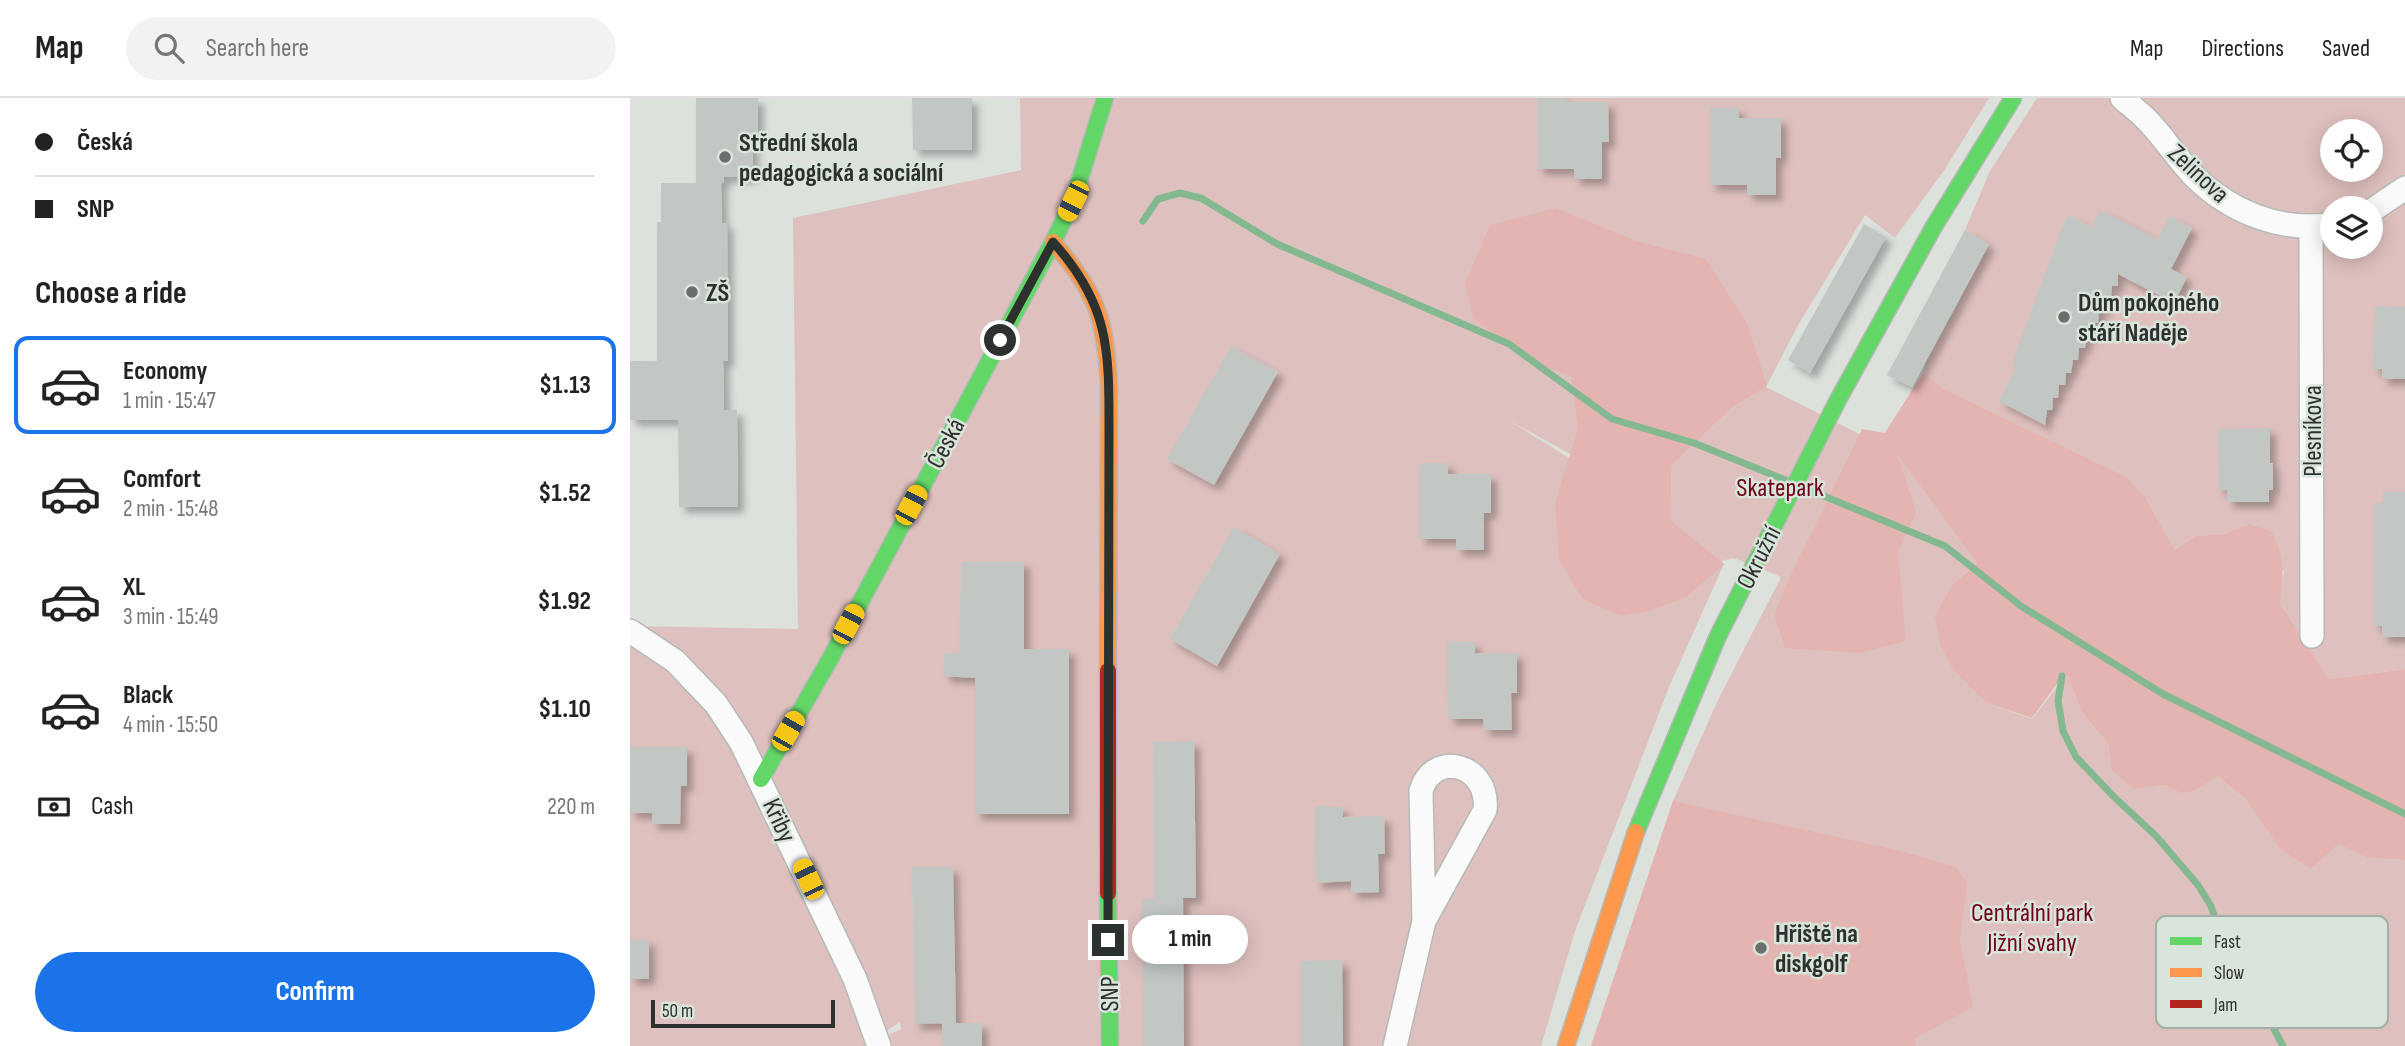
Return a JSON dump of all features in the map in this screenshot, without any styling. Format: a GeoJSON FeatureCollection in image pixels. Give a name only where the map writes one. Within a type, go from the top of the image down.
{"type":"FeatureCollection","features":[{"type":"Feature","properties":{"kind":"street","name":"Česká"},"geometry":{"type":"LineString","coordinates":[[761,779],[830,659],[1053,242],[1073,201],[1105,98]]}},
{"type":"Feature","properties":{"kind":"street","name":"Okružní"},"geometry":{"type":"LineString","coordinates":[[1566,1046],[1637,830],[1728,616],[1839,398],[1933,228],[2013,98]]}},
{"type":"Feature","properties":{"kind":"street","name":"Zelinova"},"geometry":{"type":"LineString","coordinates":[[2122,98],[2147,120],[2194,175],[2223,199],[2242,211],[2272,221],[2320,225]]}},
{"type":"Feature","properties":{"kind":"street"},"geometry":{"type":"LineString","coordinates":[[2383,203],[2405,188]]}},
{"type":"Feature","properties":{"kind":"street","name":"SNP"},"geometry":{"type":"LineString","coordinates":[[1053,242],[1072,263],[1093,300],[1105,332],[1108,370],[1107,834],[1110,1046]]}},
{"type":"Feature","properties":{"kind":"street","name":"Plesníkova"},"geometry":{"type":"LineString","coordinates":[[2312,636],[2321,259]]}},
{"type":"Feature","properties":{"kind":"street","name":"Křiby"},"geometry":{"type":"LineString","coordinates":[[630,631],[675,661],[716,704],[741,742],[855,979],[879,1046]]}},
{"type":"Feature","properties":{"kind":"street"},"geometry":{"type":"LineString","coordinates":[[1395,1046],[1424,921],[1421,791],[1434,772],[1459,767],[1474,775],[1481,783],[1485,793],[1485,810],[1424,921]]}},
{"type":"Feature","properties":{"kind":"green space"},"geometry":{"type":"Polygon","coordinates":[[[1020,98],[1989,98],[1945,169],[1895,238],[1865,215],[1797,327],[1766,387],[1895,452],[1885,433],[1923,373],[1925,363],[1989,245],[1965,230],[1990,171],[2037,98],[2405,98],[2405,669],[2329,679],[2280,603],[2284,572],[2249,524],[2223,534],[2195,536],[2175,550],[2145,497],[2094,461],[1953,584],[1987,703],[2032,719],[2067,674],[2082,712],[2108,744],[2111,770],[2134,788],[2164,785],[2180,793],[2218,776],[2245,799],[2279,848],[2338,844],[2367,858],[2405,860],[2405,1046],[1591,1046],[1673,801],[1717,702],[1781,577],[1734,558],[1721,561],[1724,564],[1669,687],[1575,931],[1541,1046],[866,1046],[901,1029],[900,1022],[864,1046],[630,1046],[630,626],[798,629],[793,218],[1021,170],[1020,98]],[[1733,407],[1611,476],[1508,420],[1670,520],[1672,465],[1733,407]]]}},
{"type":"Feature","properties":{"kind":"shaded area"},"geometry":{"type":"Polygon","coordinates":[[[1556,208],[1636,241],[1706,259],[1748,325],[1767,386],[1734,406],[1672,465],[1670,520],[1724,564],[1685,598],[1649,611],[1620,616],[1583,599],[1559,560],[1555,504],[1578,428],[1571,376],[1534,363],[1473,319],[1465,283],[1490,225],[1556,208]]]}},
{"type":"Feature","properties":{"kind":"shaded area"},"geometry":{"type":"Polygon","coordinates":[[[1923,373],[1943,389],[2126,477],[2145,497],[2175,550],[2195,536],[2223,534],[2249,524],[2271,531],[2279,549],[2282,566],[2280,603],[2329,679],[2405,669],[2405,860],[2367,858],[2338,844],[2311,869],[2279,848],[2245,799],[2218,776],[2191,792],[2180,793],[2164,785],[2134,789],[2111,770],[2108,744],[2082,712],[2067,675],[2062,677],[2032,718],[1987,703],[1953,669],[1940,645],[1935,616],[1953,584],[1977,563],[1898,455],[1916,512],[1898,552],[1906,641],[1859,653],[1785,648],[1774,615],[1862,429],[1885,433],[1923,373]]]}},
{"type":"Feature","properties":{"kind":"shaded area","name":"Hřiště na diskgolf"},"geometry":{"type":"Polygon","coordinates":[[[1673,801],[1897,850],[1956,867],[1967,883],[1960,941],[1973,1007],[1914,1039],[1916,1046],[1591,1046],[1673,801]]]}},
{"type":"Feature","properties":{"kind":"building","name":"ZŠ"},"geometry":{"type":"Polygon","coordinates":[[[696,98],[758,98],[758,137],[753,137],[753,177],[724,177],[724,182],[721,183],[722,223],[727,223],[728,361],[723,361],[724,410],[737,410],[738,507],[679,507],[678,420],[630,420],[630,361],[657,361],[657,222],[661,222],[661,183],[696,183],[696,98]]]}},
{"type":"Feature","properties":{"kind":"building"},"geometry":{"type":"Polygon","coordinates":[[[912,98],[972,98],[972,150],[913,150],[912,98]]]}},
{"type":"Feature","properties":{"kind":"building"},"geometry":{"type":"Polygon","coordinates":[[[1537,98],[1566,98],[1566,102],[1608,102],[1609,142],[1602,142],[1602,179],[1574,179],[1574,169],[1538,169],[1537,98]]]}},
{"type":"Feature","properties":{"kind":"building"},"geometry":{"type":"Polygon","coordinates":[[[1710,108],[1739,108],[1739,118],[1781,118],[1781,158],[1776,158],[1776,195],[1747,195],[1747,185],[1710,185],[1710,108]]]}},
{"type":"Feature","properties":{"kind":"building","name":"Dům pokojného stáří Naděje"},"geometry":{"type":"Polygon","coordinates":[[[2101,210],[2157,239],[2170,216],[2192,228],[2171,269],[2187,277],[2174,303],[2118,274],[2118,286],[2112,286],[2111,298],[2105,298],[2104,311],[2099,310],[2098,323],[2093,322],[2091,336],[2086,335],[2085,348],[2079,348],[2078,360],[2073,360],[2071,373],[2066,373],[2065,385],[2059,385],[2058,398],[2053,398],[2052,410],[2047,410],[2045,425],[1999,401],[2018,364],[2012,363],[2067,215],[2092,227],[2101,210]]]}},
{"type":"Feature","properties":{"kind":"building"},"geometry":{"type":"Polygon","coordinates":[[[1864,224],[1886,237],[1810,373],[1788,360],[1864,224]]]}},
{"type":"Feature","properties":{"kind":"building"},"geometry":{"type":"Polygon","coordinates":[[[1965,230],[1989,244],[1912,387],[1887,375],[1965,230]]]}},
{"type":"Feature","properties":{"kind":"building"},"geometry":{"type":"Polygon","coordinates":[[[2375,306],[2405,307],[2405,379],[2382,379],[2382,369],[2373,369],[2375,306]]]}},
{"type":"Feature","properties":{"kind":"building"},"geometry":{"type":"Polygon","coordinates":[[[1231,346],[1278,372],[1214,485],[1167,459],[1231,346]]]}},
{"type":"Feature","properties":{"kind":"building"},"geometry":{"type":"Polygon","coordinates":[[[2270,428],[2273,490],[2269,490],[2269,502],[2227,502],[2227,490],[2219,490],[2218,429],[2270,428]]]}},
{"type":"Feature","properties":{"kind":"building"},"geometry":{"type":"Polygon","coordinates":[[[1420,463],[1448,463],[1448,474],[1491,474],[1491,513],[1484,513],[1484,550],[1456,550],[1456,539],[1420,539],[1420,463]]]}},
{"type":"Feature","properties":{"kind":"building"},"geometry":{"type":"Polygon","coordinates":[[[2383,492],[2405,492],[2405,637],[2382,637],[2382,626],[2374,626],[2374,503],[2383,503],[2383,492]]]}},
{"type":"Feature","properties":{"kind":"building"},"geometry":{"type":"Polygon","coordinates":[[[1234,527],[1280,554],[1217,666],[1170,639],[1234,527]]]}},
{"type":"Feature","properties":{"kind":"building"},"geometry":{"type":"Polygon","coordinates":[[[961,562],[1024,562],[1024,649],[1069,649],[1069,814],[975,814],[975,678],[944,676],[944,653],[960,653],[961,562]]]}},
{"type":"Feature","properties":{"kind":"building"},"geometry":{"type":"Polygon","coordinates":[[[1447,642],[1475,642],[1475,653],[1517,653],[1517,693],[1511,693],[1512,730],[1484,730],[1483,719],[1448,719],[1447,642]]]}},
{"type":"Feature","properties":{"kind":"building"},"geometry":{"type":"Polygon","coordinates":[[[1194,741],[1196,898],[1183,898],[1184,1046],[1143,1046],[1142,899],[1154,899],[1153,742],[1194,741]]]}},
{"type":"Feature","properties":{"kind":"building"},"geometry":{"type":"Polygon","coordinates":[[[630,747],[687,747],[687,786],[681,786],[680,824],[652,824],[652,813],[630,813],[630,747]]]}},
{"type":"Feature","properties":{"kind":"building"},"geometry":{"type":"Polygon","coordinates":[[[1315,806],[1343,807],[1343,817],[1384,816],[1385,854],[1378,854],[1379,892],[1351,893],[1351,881],[1316,883],[1315,806]]]}},
{"type":"Feature","properties":{"kind":"building"},"geometry":{"type":"Polygon","coordinates":[[[912,867],[953,867],[956,1023],[915,1024],[912,867]]]}},
{"type":"Feature","properties":{"kind":"building"},"geometry":{"type":"Polygon","coordinates":[[[630,940],[649,940],[649,979],[630,979],[630,940]]]}},
{"type":"Feature","properties":{"kind":"building"},"geometry":{"type":"Polygon","coordinates":[[[1342,960],[1343,1046],[1301,1046],[1301,961],[1342,960]]]}},
{"type":"Feature","properties":{"kind":"building"},"geometry":{"type":"Polygon","coordinates":[[[942,1023],[982,1023],[982,1046],[942,1046],[942,1023]]]}},
{"type":"Feature","properties":{"kind":"waterway"},"geometry":{"type":"LineString","coordinates":[[1143,221],[1158,199],[1180,193],[1201,198],[1277,244],[1509,344],[1612,419],[1694,443],[1788,481]]}},
{"type":"Feature","properties":{"kind":"waterway"},"geometry":{"type":"LineString","coordinates":[[1802,487],[1945,546],[2021,606],[2163,694],[2405,814]]}},
{"type":"Feature","properties":{"kind":"waterway"},"geometry":{"type":"LineString","coordinates":[[2062,676],[2058,701],[2063,731],[2076,757],[2156,836],[2198,885],[2214,916]]}},
{"type":"Feature","properties":{"kind":"waterway"},"geometry":{"type":"LineString","coordinates":[[2273,1028],[2283,1046]]}},
{"type":"Feature","properties":{"kind":"traffic: fast"},"geometry":{"type":"LineString","coordinates":[[761,779],[830,659],[1053,242],[1073,201],[1105,98]]}},
{"type":"Feature","properties":{"kind":"traffic: fast"},"geometry":{"type":"LineString","coordinates":[[1636,832],[1718,636],[1839,398],[1933,228],[2013,98]]}},
{"type":"Feature","properties":{"kind":"traffic: fast"},"geometry":{"type":"LineString","coordinates":[[1108,893],[1110,1046]]}},
{"type":"Feature","properties":{"kind":"traffic: slow"},"geometry":{"type":"LineString","coordinates":[[1053,242],[1089,291],[1105,340],[1109,383],[1108,671]]}},
{"type":"Feature","properties":{"kind":"traffic: slow"},"geometry":{"type":"LineString","coordinates":[[1566,1046],[1636,832]]}},
{"type":"Feature","properties":{"kind":"traffic: jam"},"geometry":{"type":"LineString","coordinates":[[1108,671],[1108,893]]}},
{"type":"Feature","properties":{"kind":"place","name":"Střední škola pedagogická a sociální"},"geometry":{"type":"Point","coordinates":[725,157]}},
{"type":"Feature","properties":{"kind":"place","name":"ZŠ"},"geometry":{"type":"Point","coordinates":[692,292]}},
{"type":"Feature","properties":{"kind":"place","name":"Dům pokojného stáří Naděje"},"geometry":{"type":"Point","coordinates":[2064,317]}},
{"type":"Feature","properties":{"kind":"place","name":"Hřiště na diskgolf"},"geometry":{"type":"Point","coordinates":[1761,948]}},
{"type":"Feature","properties":{"kind":"route"},"geometry":{"type":"LineString","coordinates":[[1000,340],[1053,242],[1082,278],[1105,332],[1109,383],[1108,940]]}},
{"type":"Feature","properties":{"kind":"park label","name":"Skatepark"},"geometry":{"type":"Point","coordinates":[1780,487]}},
{"type":"Feature","properties":{"kind":"park label","name":"Centrální park Jižní svahy"},"geometry":{"type":"Point","coordinates":[2032,927]}}]}
